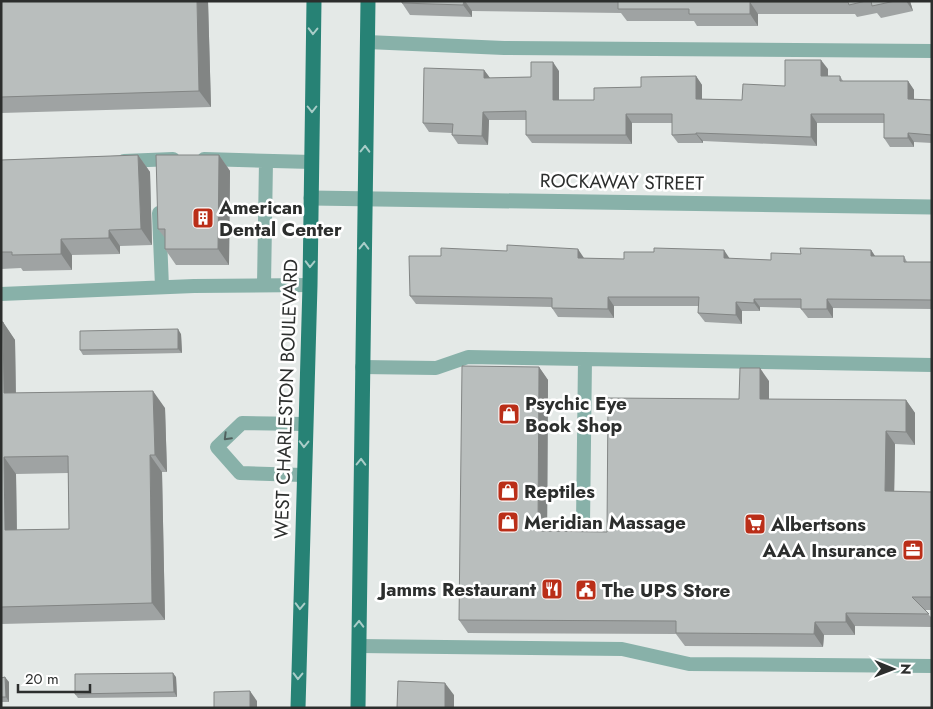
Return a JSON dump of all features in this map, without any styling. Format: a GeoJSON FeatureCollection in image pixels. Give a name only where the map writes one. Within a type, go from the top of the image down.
{"type":"FeatureCollection","features":[{"type":"Feature","properties":{"kind":"main road","name":"WEST CHARLESTON BOULEVARD"},"geometry":{"type":"LineString","coordinates":[[298,708],[312,198],[314,1]]}},
{"type":"Feature","properties":{"kind":"main road"},"geometry":{"type":"LineString","coordinates":[[358,708],[368,1]]}},
{"type":"Feature","properties":{"kind":"street","name":"ROCKAWAY STREET"},"geometry":{"type":"LineString","coordinates":[[312,198],[932,207]]}},
{"type":"Feature","properties":{"kind":"lane"},"geometry":{"type":"LineString","coordinates":[[367,42],[504,48],[932,50]]}},
{"type":"Feature","properties":{"kind":"lane"},"geometry":{"type":"LineString","coordinates":[[111,162],[158,164],[189,158],[312,162]]}},
{"type":"Feature","properties":{"kind":"lane"},"geometry":{"type":"LineString","coordinates":[[264,285],[266,160]]}},
{"type":"Feature","properties":{"kind":"lane"},"geometry":{"type":"LineString","coordinates":[[159,199],[162,287]]}},
{"type":"Feature","properties":{"kind":"lane"},"geometry":{"type":"LineString","coordinates":[[1,294],[162,287],[310,286]]}},
{"type":"Feature","properties":{"kind":"lane"},"geometry":{"type":"LineString","coordinates":[[362,367],[436,368],[468,357],[932,365]]}},
{"type":"Feature","properties":{"kind":"lane"},"geometry":{"type":"LineString","coordinates":[[583,524],[585,359]]}},
{"type":"Feature","properties":{"kind":"lane"},"geometry":{"type":"LineString","coordinates":[[304,475],[240,472],[217,447],[242,423],[305,424]]}},
{"type":"Feature","properties":{"kind":"lane"},"geometry":{"type":"LineString","coordinates":[[359,646],[622,649],[689,664],[932,666]]}},
{"type":"Feature","properties":{"kind":"building"},"geometry":{"type":"Polygon","coordinates":[[[1,1],[197,1],[199,91],[1,97],[1,1]]]}},
{"type":"Feature","properties":{"kind":"building"},"geometry":{"type":"Polygon","coordinates":[[[402,1],[464,1],[463,5],[402,3],[402,1]]]}},
{"type":"Feature","properties":{"kind":"building"},"geometry":{"type":"Polygon","coordinates":[[[618,1],[866,1],[849,5],[848,2],[750,2],[750,14],[689,14],[689,9],[618,9],[618,1]]]}},
{"type":"Feature","properties":{"kind":"building"},"geometry":{"type":"Polygon","coordinates":[[[871,1],[895,1],[872,6],[871,1]]]}},
{"type":"Feature","properties":{"kind":"building"},"geometry":{"type":"Polygon","coordinates":[[[785,60],[821,60],[821,76],[840,76],[840,81],[908,81],[908,99],[932,100],[932,135],[908,133],[908,138],[884,138],[884,114],[811,114],[811,137],[696,133],[672,135],[672,114],[626,114],[626,135],[526,135],[526,111],[483,112],[482,136],[452,135],[453,124],[423,123],[424,68],[484,70],[484,78],[531,77],[531,62],[553,62],[553,100],[594,100],[594,88],[641,87],[641,77],[696,76],[696,99],[742,100],[743,84],[785,86],[785,60]]]}},
{"type":"Feature","properties":{"kind":"building"},"geometry":{"type":"Polygon","coordinates":[[[138,155],[141,229],[109,230],[109,238],[61,239],[61,254],[12,255],[12,252],[1,252],[1,160],[138,155]]]}},
{"type":"Feature","properties":{"kind":"building"},"geometry":{"type":"Polygon","coordinates":[[[156,155],[219,155],[218,249],[165,249],[165,229],[158,229],[156,155]]]}},
{"type":"Feature","properties":{"kind":"building"},"geometry":{"type":"Polygon","coordinates":[[[507,245],[578,249],[578,258],[624,259],[624,252],[654,252],[654,248],[724,250],[724,258],[771,260],[771,253],[801,254],[800,248],[871,250],[871,256],[904,256],[904,262],[932,262],[932,300],[827,299],[827,309],[801,309],[801,299],[754,299],[754,303],[736,302],[736,315],[698,313],[699,297],[608,297],[608,309],[552,308],[552,298],[410,296],[409,256],[441,256],[441,248],[507,251],[507,245]]]}},
{"type":"Feature","properties":{"kind":"building"},"geometry":{"type":"Polygon","coordinates":[[[1,322],[3,322],[4,393],[153,391],[155,455],[150,455],[152,603],[1,607],[1,322]],[[68,456],[4,457],[5,530],[69,529],[68,456]]]}},
{"type":"Feature","properties":{"kind":"building"},"geometry":{"type":"Polygon","coordinates":[[[178,329],[178,349],[80,350],[80,331],[178,329]]]}},
{"type":"Feature","properties":{"kind":"building","name":"Albertsons"},"geometry":{"type":"Polygon","coordinates":[[[462,366],[539,367],[538,531],[607,532],[608,398],[739,399],[740,368],[760,368],[760,399],[906,400],[906,432],[886,431],[885,491],[932,492],[932,597],[912,597],[929,614],[846,613],[846,622],[815,622],[814,634],[676,633],[676,621],[459,620],[462,366]]]}},
{"type":"Feature","properties":{"kind":"building"},"geometry":{"type":"Polygon","coordinates":[[[173,673],[174,692],[75,694],[75,674],[173,673]]]}},
{"type":"Feature","properties":{"kind":"building"},"geometry":{"type":"Polygon","coordinates":[[[5,677],[6,697],[1,697],[1,678],[5,677]]]}},
{"type":"Feature","properties":{"kind":"building"},"geometry":{"type":"Polygon","coordinates":[[[398,681],[445,683],[445,708],[397,708],[398,681]]]}},
{"type":"Feature","properties":{"kind":"building"},"geometry":{"type":"Polygon","coordinates":[[[250,691],[250,708],[214,708],[214,692],[250,691]]]}},
{"type":"Feature","properties":{"kind":"place","name":"American Dental Center"},"geometry":{"type":"Point","coordinates":[203,218]}},
{"type":"Feature","properties":{"kind":"place","name":"Psychic Eye Book Shop"},"geometry":{"type":"Point","coordinates":[509,414]}},
{"type":"Feature","properties":{"kind":"place","name":"Reptiles"},"geometry":{"type":"Point","coordinates":[508,491]}},
{"type":"Feature","properties":{"kind":"place","name":"Meridian Massage"},"geometry":{"type":"Point","coordinates":[508,522]}},
{"type":"Feature","properties":{"kind":"place","name":"Albertsons"},"geometry":{"type":"Point","coordinates":[755,524]}},
{"type":"Feature","properties":{"kind":"place","name":"AAA Insurance"},"geometry":{"type":"Point","coordinates":[913,550]}},
{"type":"Feature","properties":{"kind":"place","name":"Jamms Restaurant"},"geometry":{"type":"Point","coordinates":[552,589]}},
{"type":"Feature","properties":{"kind":"place","name":"The UPS Store"},"geometry":{"type":"Point","coordinates":[586,590]}}]}
